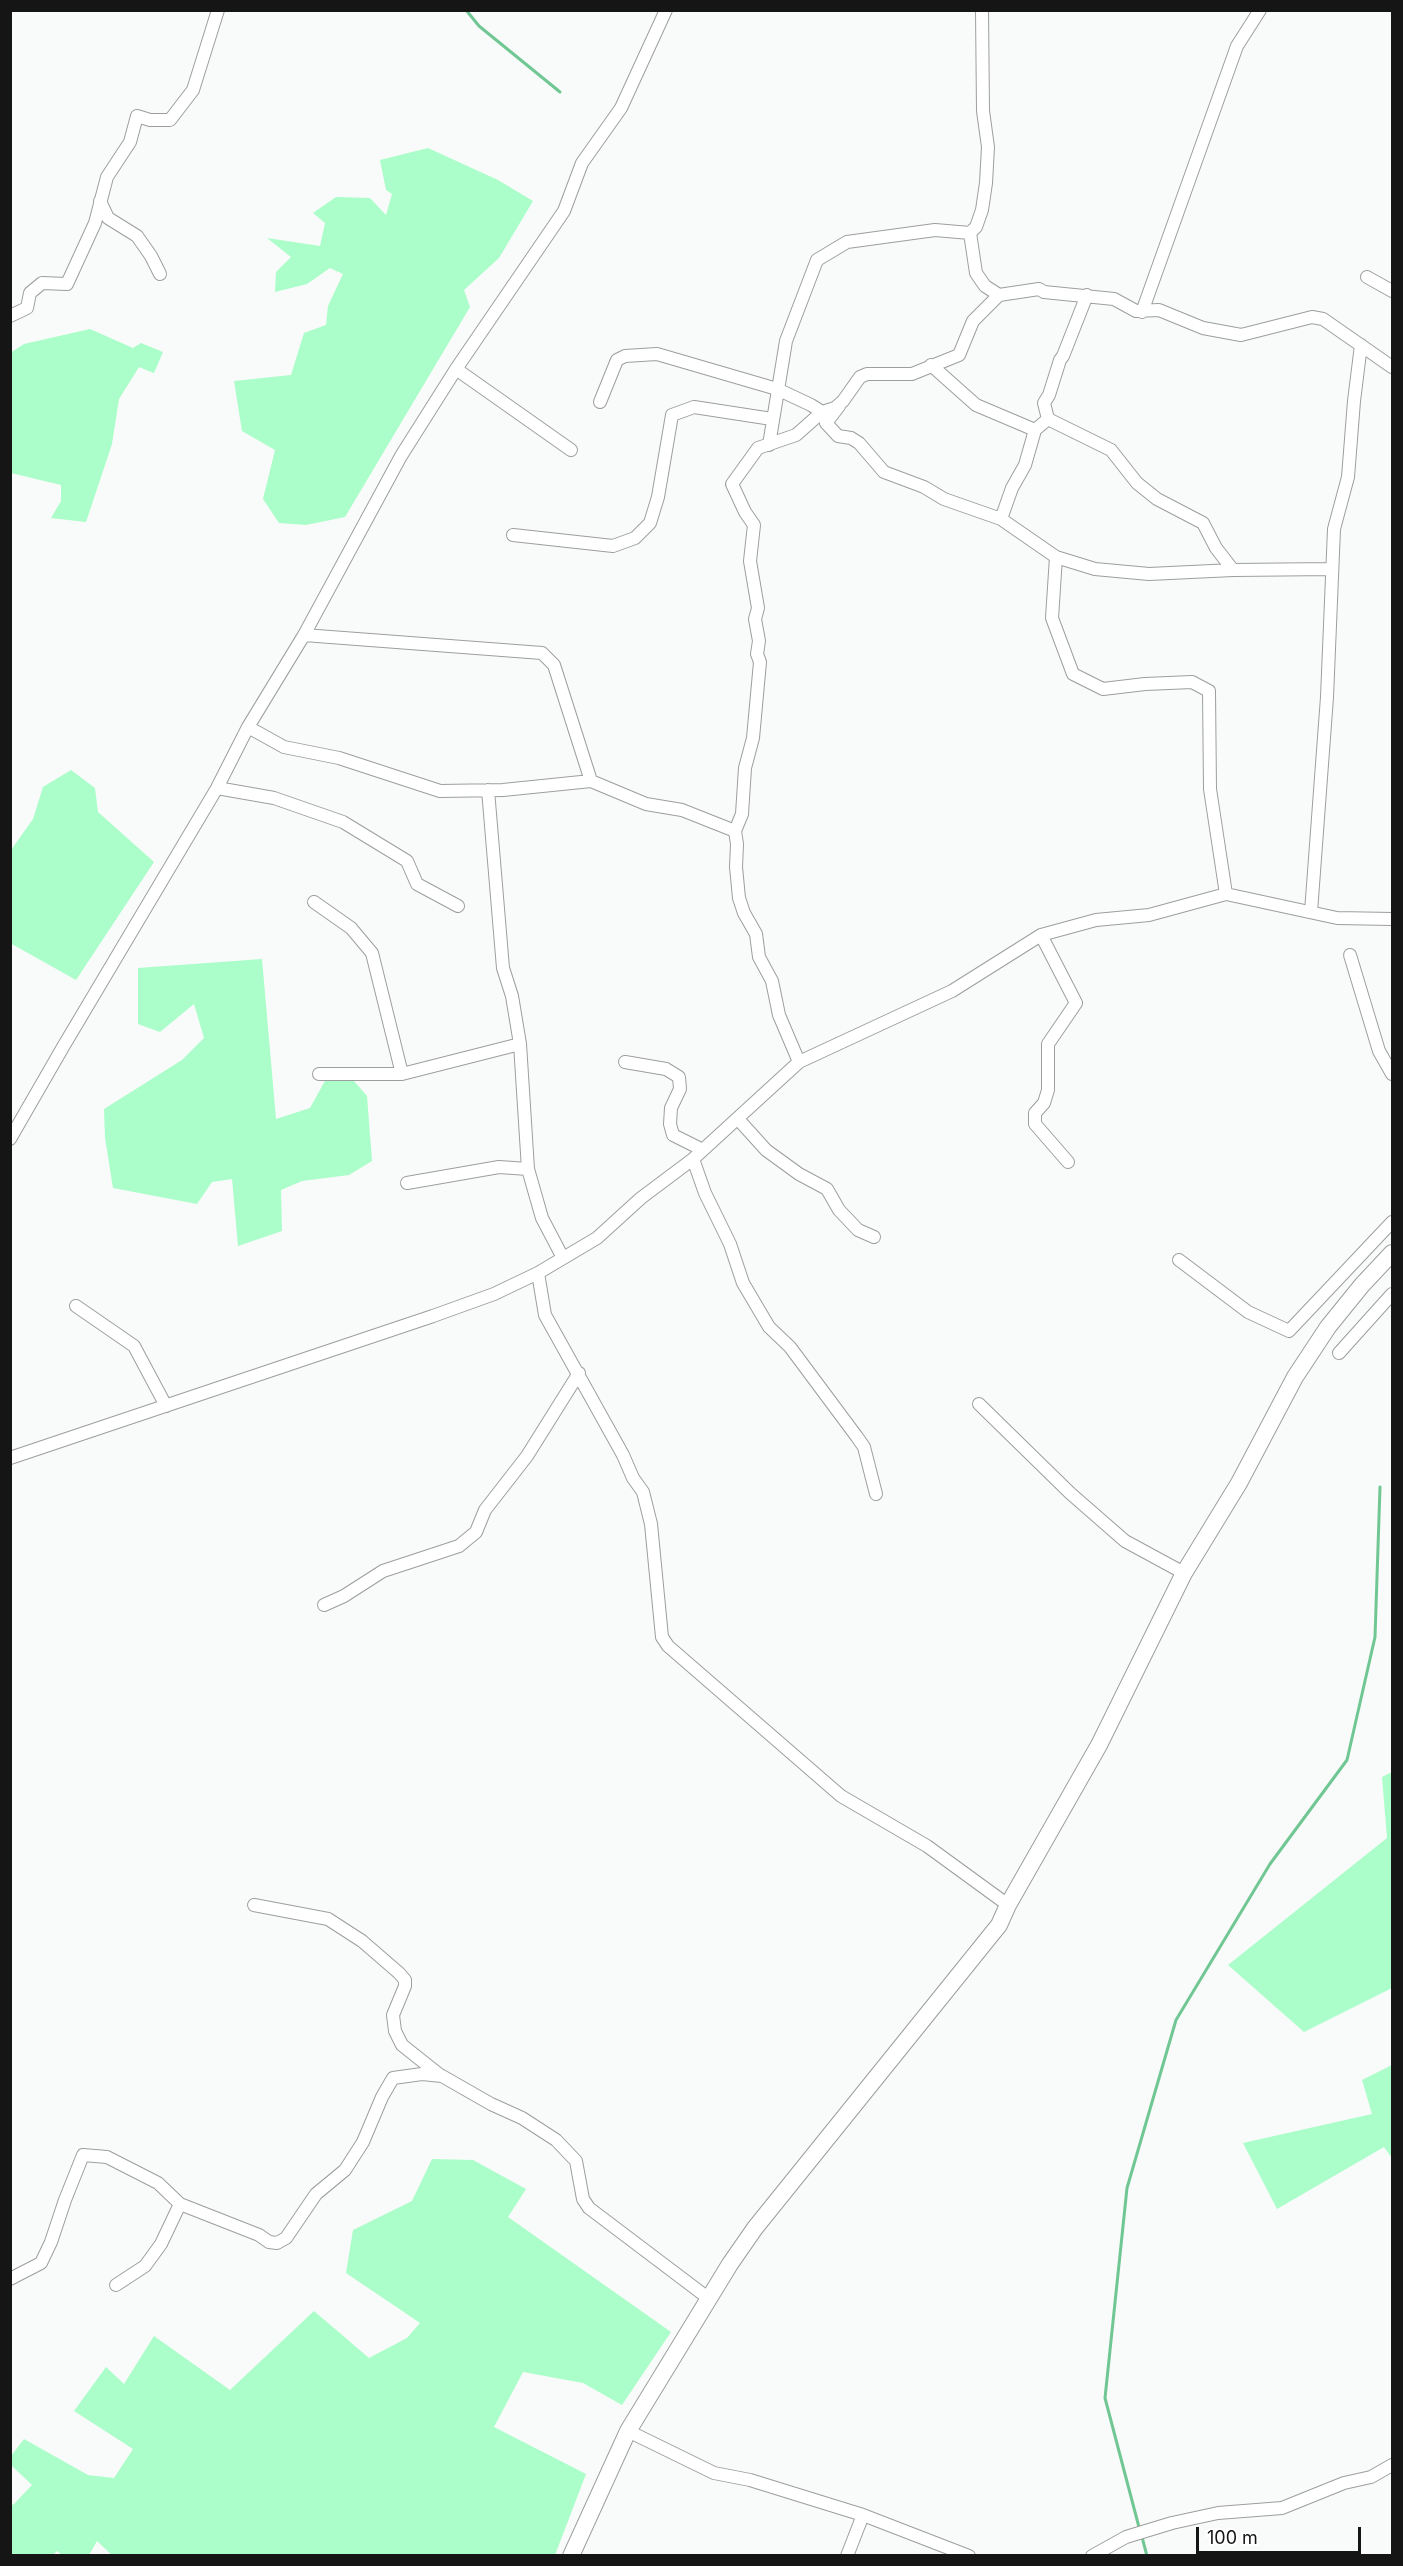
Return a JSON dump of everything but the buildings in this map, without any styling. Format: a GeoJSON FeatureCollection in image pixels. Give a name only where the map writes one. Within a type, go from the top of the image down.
{"type":"FeatureCollection","features":[{"type":"Feature","properties":{"kind":"main road"},"geometry":{"type":"LineString","coordinates":[[571,2556],[628,2431],[708,2298],[755,2228],[999,1925],[1008,1905],[1099,1745],[1184,1573],[1239,1483],[1295,1377],[1321,1337],[1362,1285],[1392,1253]]}},
{"type":"Feature","properties":{"kind":"street"},"geometry":{"type":"LineString","coordinates":[[10,316],[27,308],[30,293],[42,283],[67,284],[95,223],[107,177],[130,142],[137,116],[170,120],[193,90],[218,10]]}},
{"type":"Feature","properties":{"kind":"street"},"geometry":{"type":"LineString","coordinates":[[10,1139],[217,789],[248,727],[304,634],[400,456],[456,369],[564,211],[582,163],[621,108],[666,10]]}},
{"type":"Feature","properties":{"kind":"street"},"geometry":{"type":"LineString","coordinates":[[770,445],[772,419],[786,341],[817,260],[847,242],[935,231],[970,233],[976,227],[982,210],[988,147],[983,111],[982,10]]}},
{"type":"Feature","properties":{"kind":"street"},"geometry":{"type":"LineString","coordinates":[[1142,312],[1237,46],[1260,10]]}},
{"type":"Feature","properties":{"kind":"street"},"geometry":{"type":"LineString","coordinates":[[100,201],[108,218],[137,236],[160,274]]}},
{"type":"Feature","properties":{"kind":"street"},"geometry":{"type":"LineString","coordinates":[[970,233],[976,273],[985,286],[999,295]]}},
{"type":"Feature","properties":{"kind":"street"},"geometry":{"type":"LineString","coordinates":[[1367,277],[1392,291]]}},
{"type":"Feature","properties":{"kind":"street"},"geometry":{"type":"LineString","coordinates":[[1332,570],[1233,570],[1149,574],[1095,569],[1056,557],[1002,519],[944,499],[924,487],[884,472],[859,444],[850,438],[838,436],[826,423],[860,377],[867,374],[912,374],[959,355],[973,321],[999,295],[1039,289],[1044,292],[1114,299],[1136,311],[1159,310],[1203,328],[1241,334],[1311,317],[1323,319],[1392,367]]}},
{"type":"Feature","properties":{"kind":"street"},"geometry":{"type":"LineString","coordinates":[[1087,295],[1044,403],[1048,419],[1111,450],[1137,483],[1157,499],[1203,523],[1216,548],[1233,570]]}},
{"type":"Feature","properties":{"kind":"street"},"geometry":{"type":"LineString","coordinates":[[1311,912],[1327,697],[1334,529],[1348,477],[1361,345]]}},
{"type":"Feature","properties":{"kind":"street"},"geometry":{"type":"LineString","coordinates":[[600,402],[617,360],[625,356],[657,354],[777,389],[822,412]]}},
{"type":"Feature","properties":{"kind":"street"},"geometry":{"type":"LineString","coordinates":[[931,365],[976,405],[1035,430]]}},
{"type":"Feature","properties":{"kind":"street"},"geometry":{"type":"LineString","coordinates":[[456,369],[571,450]]}},
{"type":"Feature","properties":{"kind":"street"},"geometry":{"type":"LineString","coordinates":[[799,1062],[779,1015],[772,981],[759,957],[756,934],[744,913],[739,898],[735,831],[742,814],[745,768],[753,738],[760,662],[757,654],[759,641],[755,618],[758,608],[750,561],[754,525],[732,484],[752,453],[758,448],[796,435],[822,412],[835,408],[843,401]]}},
{"type":"Feature","properties":{"kind":"street"},"geometry":{"type":"LineString","coordinates":[[513,535],[613,546],[635,538],[650,523],[653,514],[672,415],[694,407],[772,419]]}},
{"type":"Feature","properties":{"kind":"street"},"geometry":{"type":"LineString","coordinates":[[1002,519],[1012,488],[1025,465],[1035,430],[1048,419]]}},
{"type":"Feature","properties":{"kind":"street"},"geometry":{"type":"LineString","coordinates":[[1056,557],[1052,618],[1073,674],[1103,690],[1145,684],[1192,682],[1209,690],[1210,789],[1226,894]]}},
{"type":"Feature","properties":{"kind":"street"},"geometry":{"type":"LineString","coordinates":[[304,634],[542,653],[554,665],[591,782]]}},
{"type":"Feature","properties":{"kind":"street"},"geometry":{"type":"LineString","coordinates":[[248,727],[284,747],[339,758],[440,791],[488,790],[591,782],[646,804],[682,810],[735,831]]}},
{"type":"Feature","properties":{"kind":"street"},"geometry":{"type":"LineString","coordinates":[[217,789],[274,798],[343,822],[407,861],[417,884],[458,906]]}},
{"type":"Feature","properties":{"kind":"street"},"geometry":{"type":"LineString","coordinates":[[488,790],[502,968],[512,996],[520,1044],[528,1169],[542,1218],[563,1258]]}},
{"type":"Feature","properties":{"kind":"street"},"geometry":{"type":"LineString","coordinates":[[10,1458],[433,1316],[494,1294],[538,1272],[597,1238],[641,1198],[693,1159],[799,1062],[952,991],[1041,935],[1096,920],[1149,915],[1226,894],[1337,918],[1392,919]]}},
{"type":"Feature","properties":{"kind":"street"},"geometry":{"type":"LineString","coordinates":[[314,902],[351,928],[372,953],[402,1074]]}},
{"type":"Feature","properties":{"kind":"street"},"geometry":{"type":"LineString","coordinates":[[1041,935],[1076,1003],[1048,1044],[1048,1089],[1044,1103],[1035,1113],[1035,1124],[1068,1162]]}},
{"type":"Feature","properties":{"kind":"street"},"geometry":{"type":"LineString","coordinates":[[1350,955],[1379,1051],[1392,1074]]}},
{"type":"Feature","properties":{"kind":"street"},"geometry":{"type":"LineString","coordinates":[[319,1074],[402,1074],[520,1044]]}},
{"type":"Feature","properties":{"kind":"street"},"geometry":{"type":"LineString","coordinates":[[624,1062],[666,1069],[679,1077],[680,1089],[671,1108],[670,1124],[674,1135],[703,1150]]}},
{"type":"Feature","properties":{"kind":"street"},"geometry":{"type":"LineString","coordinates":[[738,1119],[766,1150],[827,1190],[838,1210],[858,1230],[874,1237]]}},
{"type":"Feature","properties":{"kind":"street"},"geometry":{"type":"LineString","coordinates":[[693,1159],[705,1193],[730,1244],[743,1282],[769,1327],[790,1347],[864,1447],[876,1494]]}},
{"type":"Feature","properties":{"kind":"street"},"geometry":{"type":"LineString","coordinates":[[407,1183],[499,1167],[528,1169]]}},
{"type":"Feature","properties":{"kind":"street"},"geometry":{"type":"LineString","coordinates":[[1179,1260],[1248,1312],[1289,1331],[1392,1222]]}},
{"type":"Feature","properties":{"kind":"street"},"geometry":{"type":"LineString","coordinates":[[538,1272],[545,1315],[579,1373],[633,1478],[643,1492],[651,1524],[662,1638],[668,1646],[841,1796],[927,1846],[1008,1905]]}},
{"type":"Feature","properties":{"kind":"street"},"geometry":{"type":"LineString","coordinates":[[1339,1353],[1392,1294]]}},
{"type":"Feature","properties":{"kind":"street"},"geometry":{"type":"LineString","coordinates":[[76,1306],[134,1346],[166,1406]]}},
{"type":"Feature","properties":{"kind":"street"},"geometry":{"type":"LineString","coordinates":[[324,1605],[344,1596],[383,1571],[459,1546],[476,1532],[485,1510],[527,1456],[579,1373]]}},
{"type":"Feature","properties":{"kind":"street"},"geometry":{"type":"LineString","coordinates":[[979,1404],[1070,1493],[1125,1541],[1184,1573]]}},
{"type":"Feature","properties":{"kind":"street"},"geometry":{"type":"LineString","coordinates":[[254,1905],[328,1919],[362,1941],[399,1973],[405,1980],[405,1986],[393,2015],[395,2031],[402,2045],[441,2076],[491,2104],[522,2118],[556,2140],[576,2161],[583,2199],[589,2208],[708,2298]]}},
{"type":"Feature","properties":{"kind":"street"},"geometry":{"type":"LineString","coordinates":[[10,2279],[40,2263],[51,2242],[83,2155],[107,2157],[158,2183],[180,2204],[259,2235],[268,2242],[278,2243],[286,2238],[316,2194],[345,2170],[363,2142],[382,2097],[393,2078],[422,2074],[441,2076]]}},
{"type":"Feature","properties":{"kind":"street"},"geometry":{"type":"LineString","coordinates":[[116,2285],[145,2266],[161,2244],[180,2204]]}},
{"type":"Feature","properties":{"kind":"street"},"geometry":{"type":"LineString","coordinates":[[628,2431],[714,2473],[750,2480],[863,2515],[969,2556]]}},
{"type":"Feature","properties":{"kind":"street"},"geometry":{"type":"LineString","coordinates":[[1092,2556],[1126,2537],[1172,2523],[1218,2513],[1282,2508],[1344,2483],[1371,2477],[1392,2465]]}},
{"type":"Feature","properties":{"kind":"street"},"geometry":{"type":"LineString","coordinates":[[847,2556],[863,2515]]}},
{"type":"Feature","properties":{"kind":"green space"},"geometry":{"type":"Polygon","coordinates":[[[428,148],[498,180],[533,201],[499,258],[464,290],[470,307],[345,517],[306,525],[279,523],[263,499],[275,450],[242,431],[234,381],[291,375],[304,333],[326,325],[328,306],[343,274],[330,268],[307,284],[275,292],[276,272],[291,257],[267,238],[320,246],[325,223],[313,213],[336,197],[370,198],[386,215],[392,194],[386,190],[380,160],[428,148]]]}},
{"type":"Feature","properties":{"kind":"green space"},"geometry":{"type":"Polygon","coordinates":[[[90,329],[133,348],[141,343],[163,352],[154,373],[139,367],[119,399],[112,444],[86,522],[51,518],[61,501],[61,485],[11,473],[10,353],[24,344],[90,329]]]}},
{"type":"Feature","properties":{"kind":"green space"},"geometry":{"type":"Polygon","coordinates":[[[71,770],[95,788],[98,812],[154,862],[76,980],[10,943],[11,850],[33,819],[43,787],[71,770]]]}},
{"type":"Feature","properties":{"kind":"green space"},"geometry":{"type":"Polygon","coordinates":[[[262,959],[276,1119],[310,1108],[326,1079],[348,1074],[367,1096],[372,1161],[349,1175],[302,1181],[281,1190],[282,1231],[238,1246],[232,1179],[212,1182],[197,1204],[113,1188],[105,1138],[104,1109],[182,1060],[204,1038],[194,1004],[160,1032],[138,1024],[138,968],[262,959]]]}},
{"type":"Feature","properties":{"kind":"green space"},"geometry":{"type":"Polygon","coordinates":[[[1392,1772],[1392,1988],[1304,2032],[1228,1965],[1387,1838],[1382,1777],[1392,1772]]]}},
{"type":"Feature","properties":{"kind":"green space"},"geometry":{"type":"Polygon","coordinates":[[[1392,2065],[1392,2158],[1384,2147],[1277,2209],[1243,2143],[1372,2114],[1362,2080],[1392,2065]]]}},
{"type":"Feature","properties":{"kind":"green space"},"geometry":{"type":"Polygon","coordinates":[[[432,2159],[473,2160],[526,2189],[508,2217],[671,2332],[622,2405],[583,2383],[523,2372],[494,2427],[586,2474],[555,2555],[113,2556],[97,2541],[89,2555],[62,2555],[57,2551],[53,2555],[11,2555],[11,2503],[13,2505],[32,2485],[11,2465],[11,2456],[24,2439],[88,2475],[114,2478],[133,2449],[74,2411],[106,2367],[124,2384],[154,2336],[230,2390],[314,2311],[369,2358],[407,2338],[420,2323],[346,2273],[353,2230],[412,2201],[432,2159]]]}},
{"type":"Feature","properties":{"kind":"waterway"},"geometry":{"type":"LineString","coordinates":[[466,10],[479,26],[560,92]]}},
{"type":"Feature","properties":{"kind":"waterway"},"geometry":{"type":"LineString","coordinates":[[1140,2531],[1105,2398],[1127,2188],[1176,2020],[1270,1864],[1347,1760],[1375,1637],[1380,1487]]}},
{"type":"Feature","properties":{"kind":"waterway"},"geometry":{"type":"LineString","coordinates":[[1142,2537],[1147,2556]]}}]}
